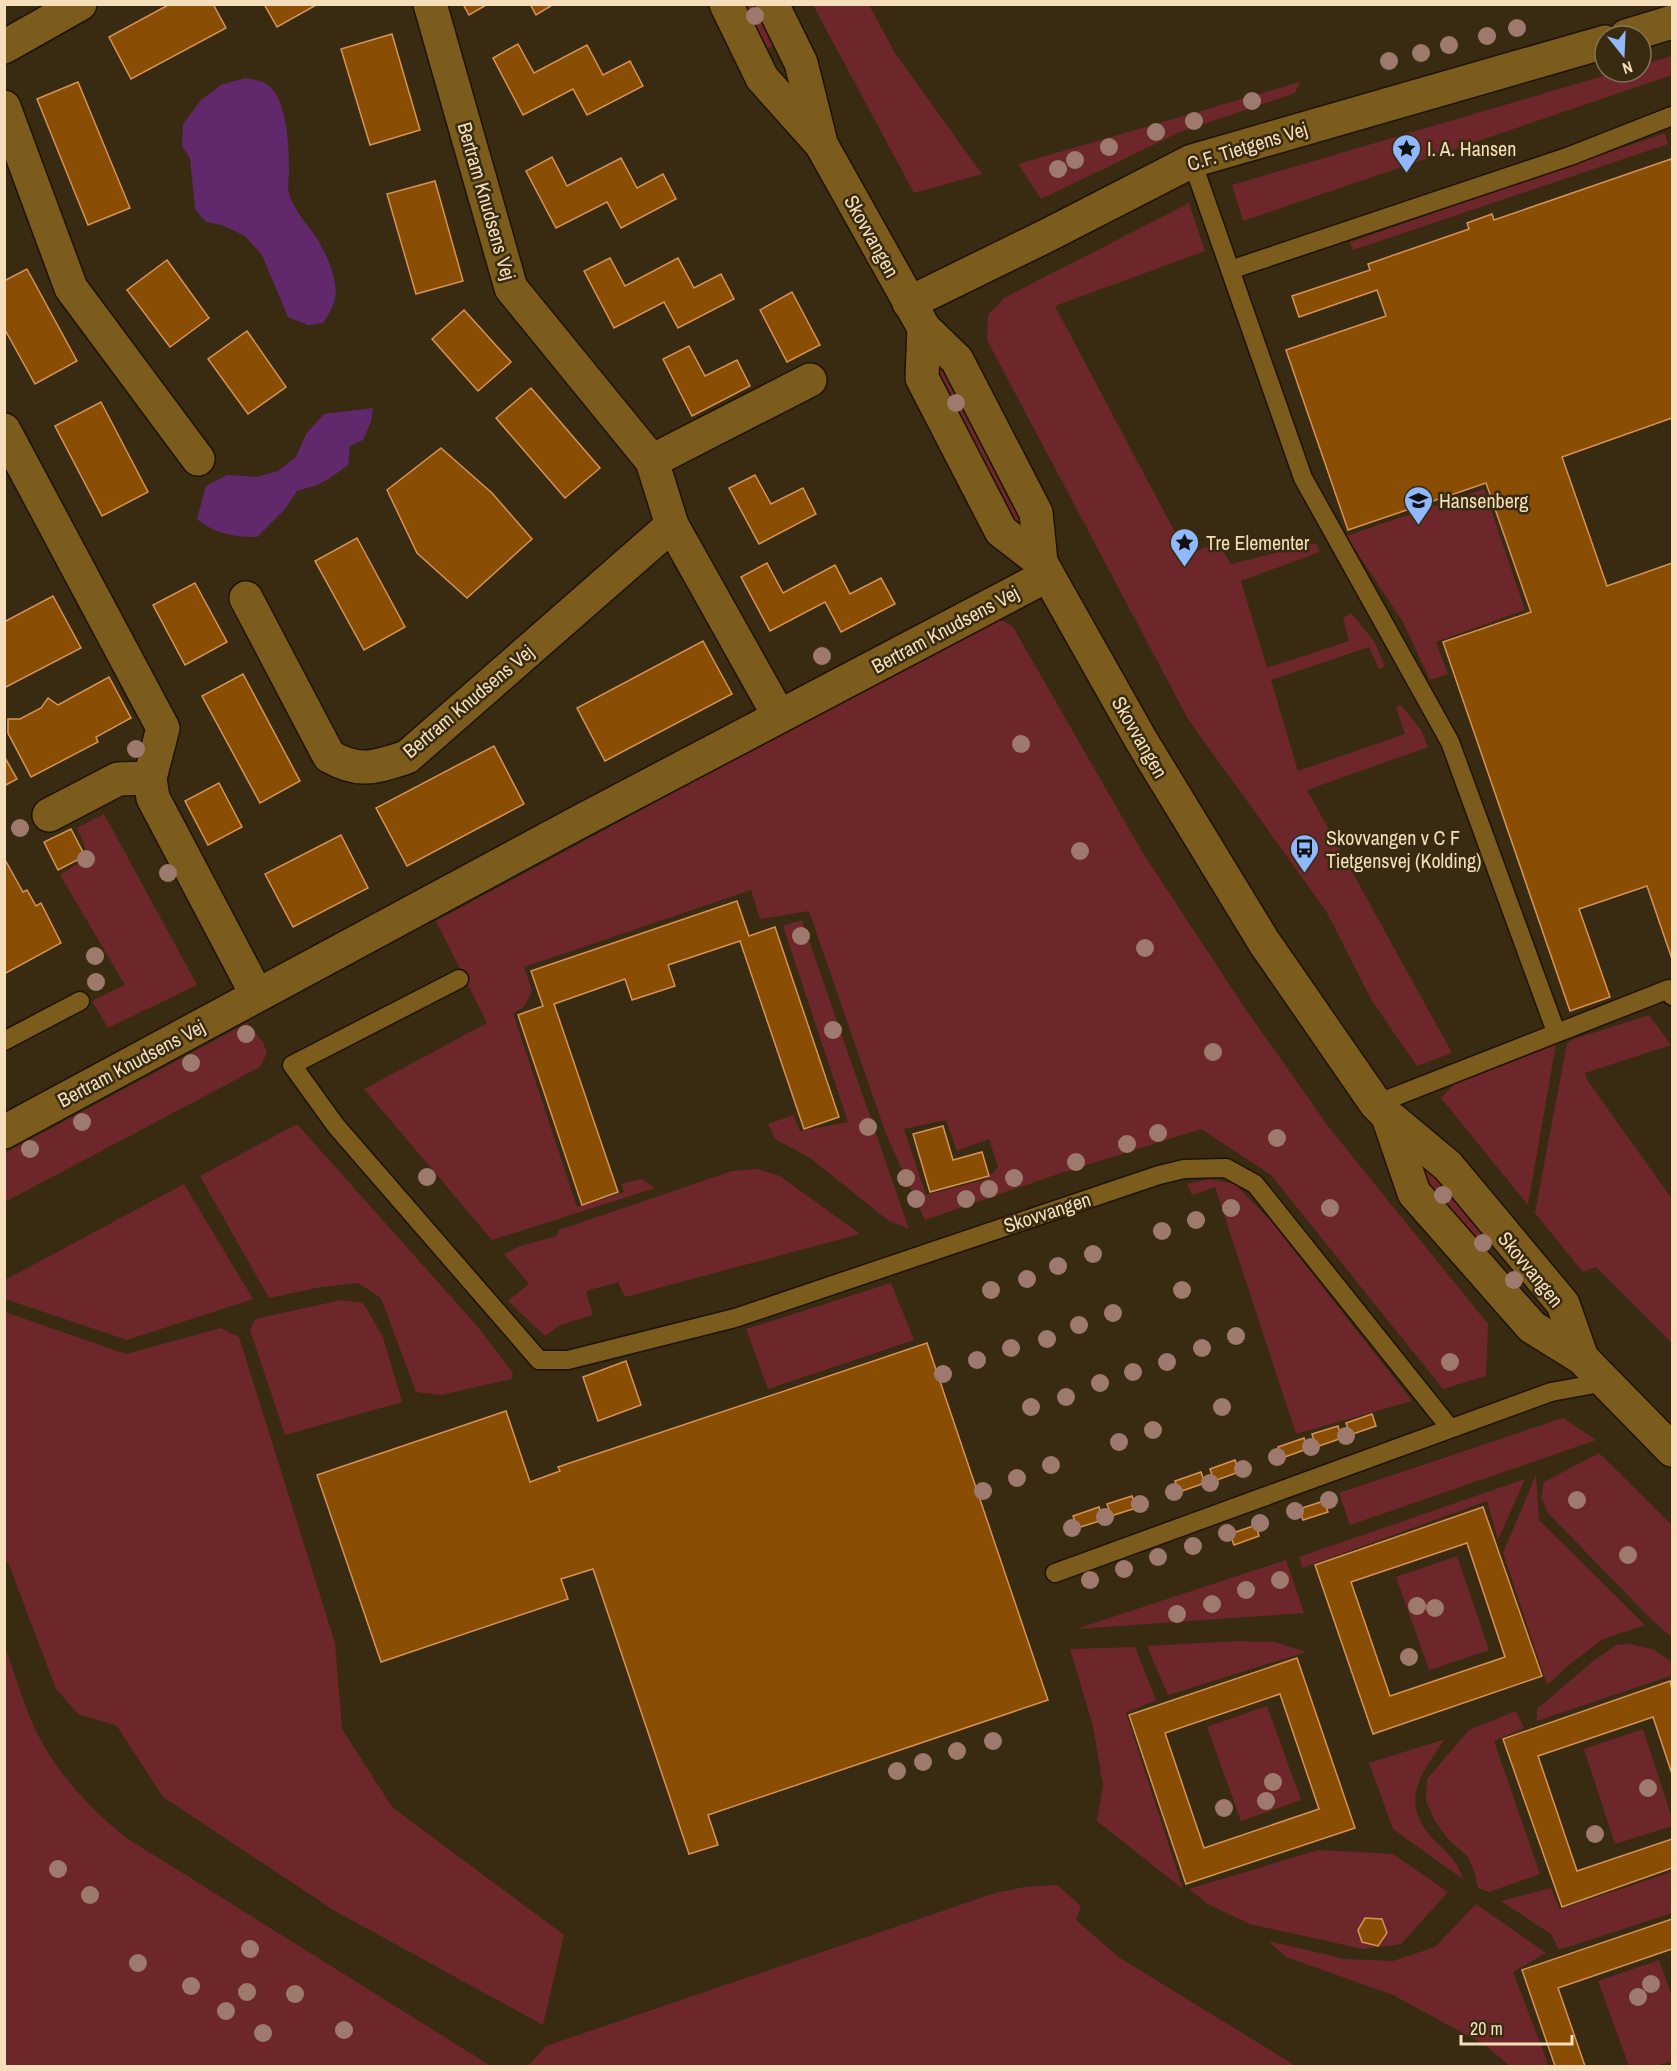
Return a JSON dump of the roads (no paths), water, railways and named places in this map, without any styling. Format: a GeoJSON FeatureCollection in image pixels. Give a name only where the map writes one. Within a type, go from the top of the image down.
{"type":"FeatureCollection","features":[{"type":"Feature","properties":{"kind":"street"},"geometry":{"type":"LineString","coordinates":[[4,47],[80,4]]}},
{"type":"Feature","properties":{"kind":"street","name":"Bertram Knudsens Vej"},"geometry":{"type":"LineString","coordinates":[[430,4],[511,288],[652,461],[672,525],[779,716]]}},
{"type":"Feature","properties":{"kind":"street","name":"Skovvangen"},"geometry":{"type":"LineString","coordinates":[[726,4],[762,78],[821,144],[916,315],[957,360],[1036,513],[1045,569],[1141,740],[1264,942],[1382,1109],[1414,1193],[1532,1327],[1582,1358],[1672,1450]]}},
{"type":"Feature","properties":{"kind":"street","name":"Skovvangen"},"geometry":{"type":"LineString","coordinates":[[772,4],[801,63],[821,144]]}},
{"type":"Feature","properties":{"kind":"street"},"geometry":{"type":"LineString","coordinates":[[1653,28],[1672,22]]}},
{"type":"Feature","properties":{"kind":"street","name":"C.F. Tietgens Vej"},"geometry":{"type":"LineString","coordinates":[[916,315],[1048,235],[1192,161],[1593,45]]}},
{"type":"Feature","properties":{"kind":"street"},"geometry":{"type":"LineString","coordinates":[[4,107],[71,288],[198,459]]}},
{"type":"Feature","properties":{"kind":"street"},"geometry":{"type":"LineString","coordinates":[[652,461],[810,380]]}},
{"type":"Feature","properties":{"kind":"street"},"geometry":{"type":"LineString","coordinates":[[4,430],[163,728],[150,777],[153,798],[257,995]]}},
{"type":"Feature","properties":{"kind":"street","name":"Bertram Knudsens Vej"},"geometry":{"type":"LineString","coordinates":[[246,598],[329,756],[341,763],[371,768],[407,757],[672,525]]}},
{"type":"Feature","properties":{"kind":"street","name":"Bertram Knudsens Vej"},"geometry":{"type":"LineString","coordinates":[[4,1132],[779,716],[1045,569]]}},
{"type":"Feature","properties":{"kind":"street"},"geometry":{"type":"LineString","coordinates":[[49,815],[118,779],[150,777]]}},
{"type":"Feature","properties":{"kind":"lane"},"geometry":{"type":"LineString","coordinates":[[1230,270],[1570,156],[1672,116]]}},
{"type":"Feature","properties":{"kind":"lane"},"geometry":{"type":"LineString","coordinates":[[1192,161],[1303,478],[1450,742],[1556,1032]]}},
{"type":"Feature","properties":{"kind":"lane","name":"Skovvangen"},"geometry":{"type":"LineString","coordinates":[[459,979],[292,1065],[336,1126],[539,1360],[568,1359],[735,1318],[1159,1175],[1184,1169],[1226,1168],[1255,1184],[1450,1428]]}},
{"type":"Feature","properties":{"kind":"lane"},"geometry":{"type":"LineString","coordinates":[[1382,1109],[1556,1032],[1669,989],[1672,996]]}},
{"type":"Feature","properties":{"kind":"lane"},"geometry":{"type":"LineString","coordinates":[[4,1041],[80,1001]]}},
{"type":"Feature","properties":{"kind":"lane"},"geometry":{"type":"LineString","coordinates":[[1055,1573],[1551,1392],[1606,1382]]}},
{"type":"Feature","properties":{"kind":"place","name":"I. A. Hansen"},"geometry":{"type":"Point","coordinates":[1406,174]}},
{"type":"Feature","properties":{"kind":"place","name":"Hansenberg"},"geometry":{"type":"Point","coordinates":[1418,526]}},
{"type":"Feature","properties":{"kind":"place","name":"Tre Elementer"},"geometry":{"type":"Point","coordinates":[1185,568]}},
{"type":"Feature","properties":{"kind":"place","name":"Skovvangen v C F Tietgensvej (Kolding)"},"geometry":{"type":"Point","coordinates":[1305,874]}}]}
